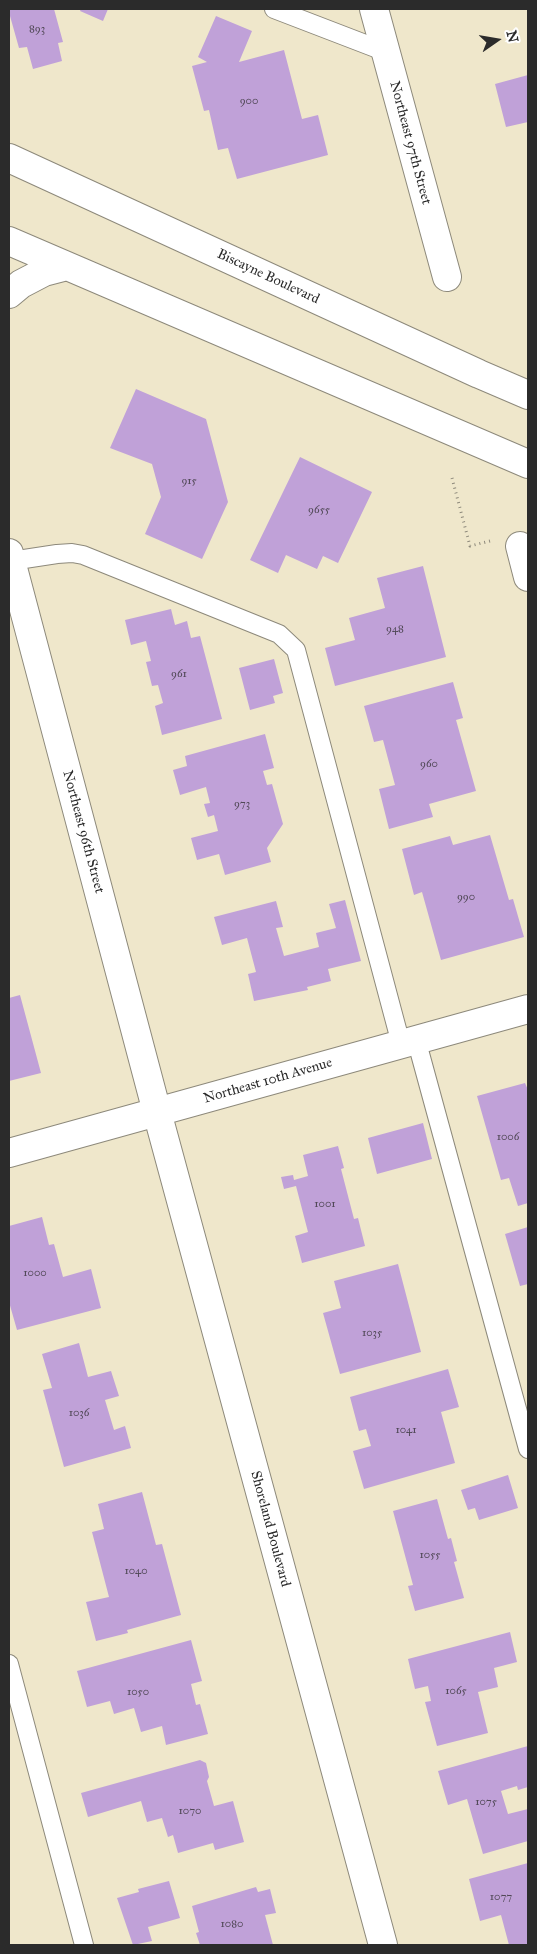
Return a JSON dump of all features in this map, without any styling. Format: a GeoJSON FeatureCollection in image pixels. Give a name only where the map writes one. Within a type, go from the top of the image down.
{"type":"FeatureCollection","features":[{"type":"Feature","properties":{"kind":"street","name":"Northeast 97th Street"},"geometry":{"type":"LineString","coordinates":[[374,9],[447,277]]}},
{"type":"Feature","properties":{"kind":"street","name":"Biscayne Boulevard"},"geometry":{"type":"LineString","coordinates":[[9,158],[528,395]]}},
{"type":"Feature","properties":{"kind":"street"},"geometry":{"type":"LineString","coordinates":[[9,241],[528,464]]}},
{"type":"Feature","properties":{"kind":"street"},"geometry":{"type":"LineString","coordinates":[[9,294],[21,284],[44,272],[67,266]]}},
{"type":"Feature","properties":{"kind":"street"},"geometry":{"type":"LineString","coordinates":[[520,546],[528,577]]}},
{"type":"Feature","properties":{"kind":"street","name":"Northeast 96th Street"},"geometry":{"type":"LineString","coordinates":[[10,557],[157,1112]]}},
{"type":"Feature","properties":{"kind":"street","name":"Northeast 10th Avenue"},"geometry":{"type":"LineString","coordinates":[[9,1153],[528,1009]]}},
{"type":"Feature","properties":{"kind":"street","name":"Shoreland Boulevard"},"geometry":{"type":"LineString","coordinates":[[157,1112],[383,1945]]}},
{"type":"Feature","properties":{"kind":"lane"},"geometry":{"type":"LineString","coordinates":[[274,9],[386,52]]}},
{"type":"Feature","properties":{"kind":"lane"},"geometry":{"type":"LineString","coordinates":[[10,557],[72,553],[83,555],[279,634],[296,650],[528,1449]]}},
{"type":"Feature","properties":{"kind":"lane"},"geometry":{"type":"LineString","coordinates":[[9,1664],[84,1945]]}},
{"type":"Feature","properties":{"kind":"path"},"geometry":{"type":"LineString","coordinates":[[452,478],[470,546],[506,537],[520,546]]}},
{"type":"Feature","properties":{"kind":"building"},"geometry":{"type":"Polygon","coordinates":[[[9,9],[54,9],[63,42],[58,43],[62,61],[33,69],[27,47],[19,48],[9,16],[9,9]]]}},
{"type":"Feature","properties":{"kind":"building"},"geometry":{"type":"Polygon","coordinates":[[[81,9],[108,9],[103,21],[80,11],[81,9]]]}},
{"type":"Feature","properties":{"kind":"building"},"geometry":{"type":"Polygon","coordinates":[[[216,16],[252,31],[239,62],[284,50],[302,119],[318,115],[328,155],[237,179],[228,148],[218,150],[209,110],[204,111],[192,66],[207,62],[198,57],[216,16]]]}},
{"type":"Feature","properties":{"kind":"building"},"geometry":{"type":"Polygon","coordinates":[[[528,75],[528,122],[506,127],[495,84],[528,75]]]}},
{"type":"Feature","properties":{"kind":"building"},"geometry":{"type":"Polygon","coordinates":[[[136,389],[206,419],[228,502],[202,559],[145,534],[161,497],[152,464],[110,448],[136,389]]]}},
{"type":"Feature","properties":{"kind":"building"},"geometry":{"type":"Polygon","coordinates":[[[300,457],[372,492],[338,563],[323,556],[317,569],[286,555],[278,573],[250,560],[300,457]]]}},
{"type":"Feature","properties":{"kind":"building"},"geometry":{"type":"Polygon","coordinates":[[[423,566],[446,657],[335,686],[325,648],[355,640],[349,618],[385,608],[377,578],[423,566]]]}},
{"type":"Feature","properties":{"kind":"building"},"geometry":{"type":"Polygon","coordinates":[[[171,609],[175,625],[187,621],[191,638],[200,636],[222,719],[162,735],[155,706],[163,703],[158,685],[152,686],[146,662],[151,661],[146,641],[131,645],[125,620],[171,609]]]}},
{"type":"Feature","properties":{"kind":"building"},"geometry":{"type":"Polygon","coordinates":[[[274,659],[283,693],[273,696],[275,703],[250,710],[239,668],[274,659]]]}},
{"type":"Feature","properties":{"kind":"building"},"geometry":{"type":"Polygon","coordinates":[[[453,682],[463,718],[456,720],[476,791],[429,804],[433,817],[389,829],[379,789],[395,785],[383,740],[374,742],[364,706],[453,682]]]}},
{"type":"Feature","properties":{"kind":"building"},"geometry":{"type":"Polygon","coordinates":[[[265,734],[274,768],[263,771],[267,785],[272,784],[283,824],[267,848],[271,862],[225,875],[219,854],[197,860],[191,838],[218,831],[214,815],[208,817],[204,804],[210,803],[206,787],[180,795],[173,770],[187,766],[185,756],[265,734]]]}},
{"type":"Feature","properties":{"kind":"building"},"geometry":{"type":"Polygon","coordinates":[[[490,835],[509,900],[513,899],[524,937],[441,960],[422,892],[414,895],[402,849],[450,836],[453,845],[490,835]]]}},
{"type":"Feature","properties":{"kind":"building"},"geometry":{"type":"Polygon","coordinates":[[[345,900],[361,961],[328,969],[331,981],[307,987],[308,990],[254,1001],[248,974],[256,972],[247,938],[222,945],[214,917],[276,901],[283,927],[276,928],[284,956],[319,947],[316,933],[336,928],[329,904],[345,900]]]}},
{"type":"Feature","properties":{"kind":"building"},"geometry":{"type":"Polygon","coordinates":[[[20,995],[41,1073],[9,1081],[9,998],[20,995]]]}},
{"type":"Feature","properties":{"kind":"building"},"geometry":{"type":"Polygon","coordinates":[[[525,1083],[528,1090],[528,1203],[518,1206],[509,1178],[501,1180],[477,1096],[525,1083]]]}},
{"type":"Feature","properties":{"kind":"building"},"geometry":{"type":"Polygon","coordinates":[[[423,1123],[432,1159],[377,1174],[368,1138],[423,1123]]]}},
{"type":"Feature","properties":{"kind":"building"},"geometry":{"type":"Polygon","coordinates":[[[338,1146],[344,1168],[341,1169],[354,1219],[358,1218],[365,1246],[302,1263],[295,1236],[308,1232],[296,1186],[284,1189],[281,1177],[293,1175],[294,1180],[308,1176],[303,1155],[338,1146]]]}},
{"type":"Feature","properties":{"kind":"building"},"geometry":{"type":"Polygon","coordinates":[[[42,1217],[49,1245],[54,1244],[63,1277],[91,1269],[101,1308],[17,1330],[9,1302],[9,1226],[42,1217]]]}},
{"type":"Feature","properties":{"kind":"building"},"geometry":{"type":"Polygon","coordinates":[[[528,1227],[528,1284],[520,1286],[505,1234],[528,1227]]]}},
{"type":"Feature","properties":{"kind":"building"},"geometry":{"type":"Polygon","coordinates":[[[398,1264],[421,1352],[340,1374],[323,1313],[341,1308],[334,1281],[398,1264]]]}},
{"type":"Feature","properties":{"kind":"building"},"geometry":{"type":"Polygon","coordinates":[[[79,1343],[88,1377],[111,1371],[119,1396],[105,1400],[114,1430],[125,1426],[131,1448],[64,1467],[43,1390],[52,1388],[42,1354],[79,1343]]]}},
{"type":"Feature","properties":{"kind":"building"},"geometry":{"type":"Polygon","coordinates":[[[448,1369],[459,1407],[441,1412],[455,1463],[364,1489],[353,1451],[371,1446],[366,1429],[359,1431],[350,1397],[448,1369]]]}},
{"type":"Feature","properties":{"kind":"building"},"geometry":{"type":"Polygon","coordinates":[[[508,1475],[518,1508],[479,1520],[475,1508],[468,1510],[461,1490],[508,1475]]]}},
{"type":"Feature","properties":{"kind":"building"},"geometry":{"type":"Polygon","coordinates":[[[142,1492],[156,1545],[162,1544],[181,1615],[127,1630],[128,1633],[96,1641],[86,1602],[109,1597],[92,1532],[104,1529],[98,1504],[142,1492]]]}},
{"type":"Feature","properties":{"kind":"building"},"geometry":{"type":"Polygon","coordinates":[[[437,1499],[448,1539],[451,1538],[457,1561],[454,1562],[464,1598],[415,1611],[408,1586],[413,1585],[393,1511],[437,1499]]]}},
{"type":"Feature","properties":{"kind":"building"},"geometry":{"type":"Polygon","coordinates":[[[510,1632],[517,1662],[494,1668],[498,1687],[478,1692],[488,1733],[437,1746],[425,1702],[431,1701],[428,1686],[415,1689],[408,1659],[510,1632]]]}},
{"type":"Feature","properties":{"kind":"building"},"geometry":{"type":"Polygon","coordinates":[[[191,1640],[202,1681],[191,1684],[196,1705],[200,1704],[208,1734],[166,1745],[162,1726],[141,1732],[134,1708],[114,1714],[110,1701],[87,1707],[77,1671],[191,1640]]]}},
{"type":"Feature","properties":{"kind":"building"},"geometry":{"type":"Polygon","coordinates":[[[528,1746],[528,1787],[518,1790],[517,1786],[501,1791],[508,1814],[528,1809],[528,1841],[483,1854],[467,1799],[448,1805],[438,1771],[528,1746]]]}},
{"type":"Feature","properties":{"kind":"building"},"geometry":{"type":"Polygon","coordinates":[[[200,1760],[206,1763],[209,1777],[207,1781],[214,1806],[233,1801],[244,1842],[215,1850],[213,1843],[178,1853],[173,1835],[168,1837],[162,1818],[147,1822],[141,1801],[88,1817],[81,1793],[200,1760]]]}},
{"type":"Feature","properties":{"kind":"building"},"geometry":{"type":"Polygon","coordinates":[[[528,1863],[528,1945],[509,1945],[501,1915],[480,1921],[469,1879],[528,1863]]]}},
{"type":"Feature","properties":{"kind":"building"},"geometry":{"type":"Polygon","coordinates":[[[169,1881],[180,1918],[148,1927],[152,1941],[133,1945],[117,1898],[139,1892],[138,1889],[169,1881]]]}},
{"type":"Feature","properties":{"kind":"building"},"geometry":{"type":"Polygon","coordinates":[[[256,1887],[258,1892],[270,1889],[276,1913],[265,1915],[273,1945],[200,1945],[196,1933],[199,1932],[192,1906],[256,1887]]]}}]}
